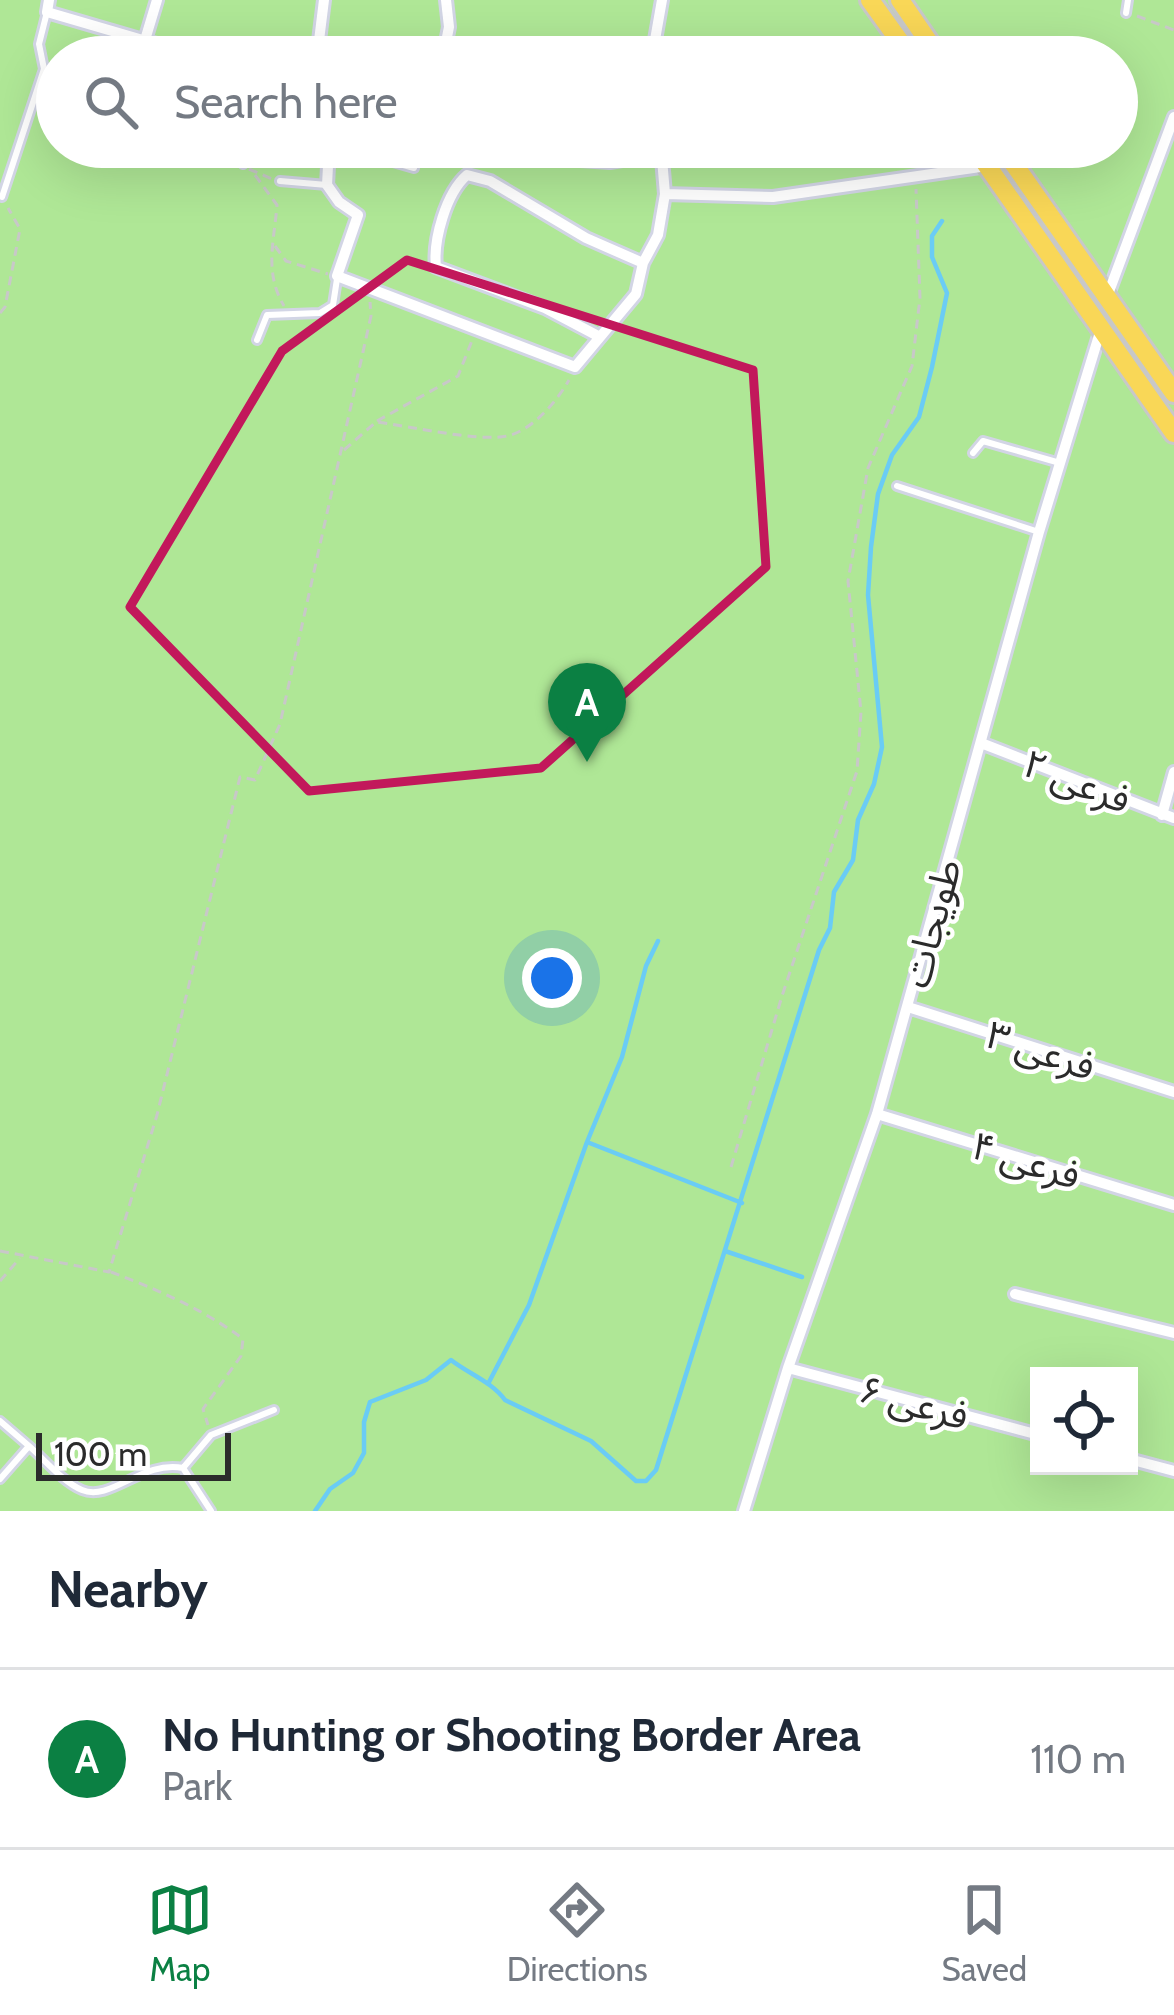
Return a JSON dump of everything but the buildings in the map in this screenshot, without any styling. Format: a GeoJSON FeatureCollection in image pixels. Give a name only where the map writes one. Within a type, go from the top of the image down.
{"type":"FeatureCollection","features":[{"type":"Feature","properties":{"kind":"main road"},"geometry":{"type":"LineString","coordinates":[[870,0],[895,36]]}},
{"type":"Feature","properties":{"kind":"main road"},"geometry":{"type":"LineString","coordinates":[[900,0],[925,36]]}},
{"type":"Feature","properties":{"kind":"main road"},"geometry":{"type":"LineString","coordinates":[[988,168],[1174,434]]}},
{"type":"Feature","properties":{"kind":"main road"},"geometry":{"type":"LineString","coordinates":[[1017,168],[1174,393]]}},
{"type":"Feature","properties":{"kind":"street"},"geometry":{"type":"LineString","coordinates":[[146,36],[158,0]]}},
{"type":"Feature","properties":{"kind":"street"},"geometry":{"type":"LineString","coordinates":[[320,36],[324,0]]}},
{"type":"Feature","properties":{"kind":"street"},"geometry":{"type":"LineString","coordinates":[[446,0],[447,36]]}},
{"type":"Feature","properties":{"kind":"street"},"geometry":{"type":"LineString","coordinates":[[656,36],[662,0]]}},
{"type":"Feature","properties":{"kind":"street"},"geometry":{"type":"LineString","coordinates":[[48,6],[134,36]]}},
{"type":"Feature","properties":{"kind":"street"},"geometry":{"type":"LineString","coordinates":[[1107,297],[1174,117]]}},
{"type":"Feature","properties":{"kind":"street"},"geometry":{"type":"LineString","coordinates":[[328,168],[327,185],[358,215],[338,276],[575,368],[636,294],[643,262],[658,235],[662,168]]}},
{"type":"Feature","properties":{"kind":"street"},"geometry":{"type":"LineString","coordinates":[[664,194],[773,197],[971,168]]}},
{"type":"Feature","properties":{"kind":"street"},"geometry":{"type":"LineString","coordinates":[[598,337],[545,308],[436,267],[435,254],[457,184],[466,175],[490,181],[586,238],[643,262]]}},
{"type":"Feature","properties":{"kind":"street","name":"طویجات"},"geometry":{"type":"LineString","coordinates":[[745,1509],[788,1368],[877,1114],[1039,532],[1101,329]]}},
{"type":"Feature","properties":{"kind":"street","name":"فرعی ۲"},"geometry":{"type":"LineString","coordinates":[[981,743],[1168,816]]}},
{"type":"Feature","properties":{"kind":"street"},"geometry":{"type":"LineString","coordinates":[[1168,816],[1174,772]]}},
{"type":"Feature","properties":{"kind":"street","name":"فرعی ۳"},"geometry":{"type":"LineString","coordinates":[[908,1007],[1174,1092]]}},
{"type":"Feature","properties":{"kind":"street","name":"فرعی ۴"},"geometry":{"type":"LineString","coordinates":[[877,1114],[1174,1205]]}},
{"type":"Feature","properties":{"kind":"street"},"geometry":{"type":"LineString","coordinates":[[1015,1294],[1174,1333]]}},
{"type":"Feature","properties":{"kind":"street","name":"فرعی ۶"},"geometry":{"type":"LineString","coordinates":[[788,1368],[1030,1433]]}},
{"type":"Feature","properties":{"kind":"street"},"geometry":{"type":"LineString","coordinates":[[1138,1461],[1174,1471]]}},
{"type":"Feature","properties":{"kind":"street"},"geometry":{"type":"LineString","coordinates":[[745,1509],[761,1511]]}},
{"type":"Feature","properties":{"kind":"lane"},"geometry":{"type":"LineString","coordinates":[[1126,13],[1128,0]]}},
{"type":"Feature","properties":{"kind":"lane"},"geometry":{"type":"LineString","coordinates":[[41,36],[48,6]]}},
{"type":"Feature","properties":{"kind":"lane"},"geometry":{"type":"LineString","coordinates":[[2,197],[36,93]]}},
{"type":"Feature","properties":{"kind":"lane"},"geometry":{"type":"LineString","coordinates":[[280,181],[327,185]]}},
{"type":"Feature","properties":{"kind":"lane"},"geometry":{"type":"LineString","coordinates":[[257,340],[267,315],[320,313],[333,305],[338,276]]}},
{"type":"Feature","properties":{"kind":"lane"},"geometry":{"type":"LineString","coordinates":[[973,453],[982,441],[1060,463]]}},
{"type":"Feature","properties":{"kind":"lane"},"geometry":{"type":"LineString","coordinates":[[897,486],[1039,532]]}},
{"type":"Feature","properties":{"kind":"lane"},"geometry":{"type":"LineString","coordinates":[[183,1468],[211,1435],[274,1410]]}},
{"type":"Feature","properties":{"kind":"lane"},"geometry":{"type":"LineString","coordinates":[[0,1421],[83,1491],[104,1493],[139,1472],[166,1465],[183,1468],[211,1511]]}},
{"type":"Feature","properties":{"kind":"lane"},"geometry":{"type":"LineString","coordinates":[[0,1479],[29,1446]]}},
{"type":"Feature","properties":{"kind":"path"},"geometry":{"type":"LineString","coordinates":[[1126,13],[1174,29]]}},
{"type":"Feature","properties":{"kind":"path"},"geometry":{"type":"LineString","coordinates":[[247,168],[277,206],[269,267],[273,287],[287,312]]}},
{"type":"Feature","properties":{"kind":"path"},"geometry":{"type":"LineString","coordinates":[[255,175],[280,181]]}},
{"type":"Feature","properties":{"kind":"path"},"geometry":{"type":"LineString","coordinates":[[730,1167],[857,771],[861,712],[848,581],[868,468],[912,366],[920,298],[916,175]]}},
{"type":"Feature","properties":{"kind":"path"},"geometry":{"type":"LineString","coordinates":[[0,313],[5,308],[20,229],[2,197]]}},
{"type":"Feature","properties":{"kind":"path"},"geometry":{"type":"LineString","coordinates":[[274,244],[286,261],[338,276]]}},
{"type":"Feature","properties":{"kind":"path"},"geometry":{"type":"LineString","coordinates":[[109,1272],[157,1115],[240,777],[255,780],[280,724],[371,316],[371,304],[357,284]]}},
{"type":"Feature","properties":{"kind":"path"},"geometry":{"type":"LineString","coordinates":[[342,452],[387,412],[447,386],[458,376],[477,330]]}},
{"type":"Feature","properties":{"kind":"path"},"geometry":{"type":"LineString","coordinates":[[376,422],[508,436],[559,398],[575,368]]}},
{"type":"Feature","properties":{"kind":"path"},"geometry":{"type":"LineString","coordinates":[[0,1251],[109,1272],[155,1289],[243,1339],[241,1356],[203,1409],[211,1435]]}},
{"type":"Feature","properties":{"kind":"path"},"geometry":{"type":"LineString","coordinates":[[0,1281],[21,1256]]}},
{"type":"Feature","properties":{"kind":"highlighted area"},"geometry":{"type":"Polygon","coordinates":[[[407,260],[753,370],[766,567],[541,768],[309,791],[130,607],[282,351],[407,260]]]}},
{"type":"Feature","properties":{"kind":"green space"},"geometry":{"type":"Polygon","coordinates":[[[0,0],[1174,0],[1174,1511],[0,1511],[0,0]]]}},
{"type":"Feature","properties":{"kind":"waterway"},"geometry":{"type":"LineString","coordinates":[[315,1511],[330,1489],[353,1473],[364,1453],[364,1422],[370,1402],[426,1380],[451,1360],[505,1400],[591,1441],[636,1481],[646,1481],[656,1470],[819,950],[830,928],[834,892],[853,860],[858,820],[874,784],[882,747],[868,595],[871,547],[878,494],[892,455],[919,417],[932,367],[947,293],[932,257],[932,236],[942,221]]}},
{"type":"Feature","properties":{"kind":"waterway"},"geometry":{"type":"LineString","coordinates":[[658,941],[646,966],[622,1057],[587,1142],[742,1203]]}},
{"type":"Feature","properties":{"kind":"waterway"},"geometry":{"type":"LineString","coordinates":[[488,1384],[529,1305],[587,1142]]}},
{"type":"Feature","properties":{"kind":"waterway"},"geometry":{"type":"LineString","coordinates":[[725,1251],[802,1277]]}},
{"type":"Feature","properties":{"kind":"place","name":"No Hunting or Shooting Border Area"},"geometry":{"type":"Point","coordinates":[587,762]}}]}
